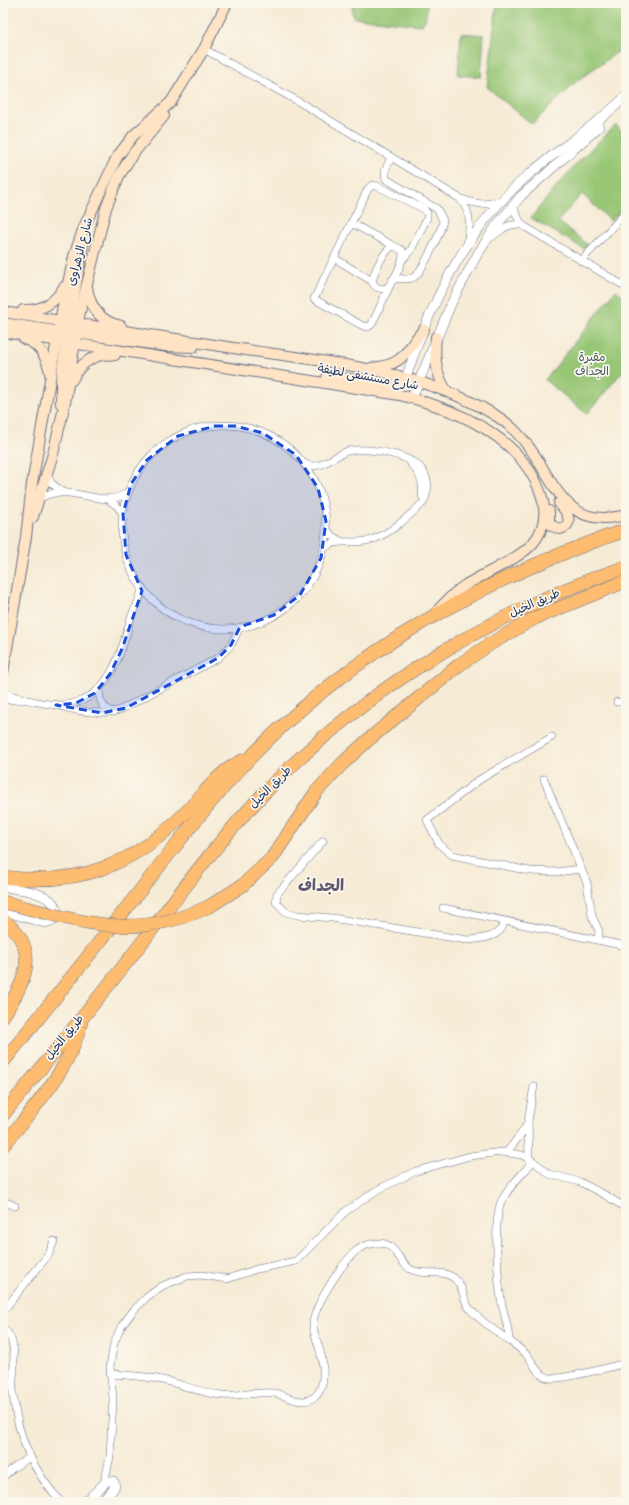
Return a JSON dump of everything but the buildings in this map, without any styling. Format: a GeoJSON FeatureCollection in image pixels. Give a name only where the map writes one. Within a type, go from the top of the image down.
{"type":"FeatureCollection","features":[{"type":"Feature","properties":{"kind":"highway"},"geometry":{"type":"LineString","coordinates":[[3,1062],[189,828],[250,758],[294,716],[341,678],[391,642],[433,616],[529,567],[626,530]]}},
{"type":"Feature","properties":{"kind":"highway","name":"طريق الخيل"},"geometry":{"type":"LineString","coordinates":[[3,1115],[215,848],[275,782],[318,742],[367,703],[451,647],[543,599],[626,567]]}},
{"type":"Feature","properties":{"kind":"highway"},"geometry":{"type":"LineString","coordinates":[[3,902],[88,923],[122,927],[168,922],[210,906],[243,885],[272,858],[316,792],[342,764],[368,740],[454,669],[490,644],[525,624],[584,597],[626,581]]}},
{"type":"Feature","properties":{"kind":"highway"},"geometry":{"type":"LineString","coordinates":[[5,880],[71,877],[96,871],[121,861],[156,841],[228,769],[250,758]]}},
{"type":"Feature","properties":{"kind":"highway"},"geometry":{"type":"LineString","coordinates":[[3,920],[14,929],[20,939],[25,950],[26,964],[23,982],[3,1016]]}},
{"type":"Feature","properties":{"kind":"highway"},"geometry":{"type":"LineString","coordinates":[[3,1146],[62,1069],[73,1046],[82,1017]]}},
{"type":"Feature","properties":{"kind":"main road","name":"شارع الزهراوى"},"geometry":{"type":"LineString","coordinates":[[159,113],[189,67],[223,3]]}},
{"type":"Feature","properties":{"kind":"main road","name":"شارع الزهراوى"},"geometry":{"type":"LineString","coordinates":[[26,537],[47,474],[69,385],[68,278],[84,227],[105,181],[123,147],[171,102],[206,50],[227,3]]}},
{"type":"Feature","properties":{"kind":"main road","name":"شارع الزهراوى"},"geometry":{"type":"LineString","coordinates":[[3,672],[26,537],[32,484],[51,381],[87,280],[106,208],[119,176],[134,150],[184,89],[231,3]]}},
{"type":"Feature","properties":{"kind":"main road"},"geometry":{"type":"LineString","coordinates":[[62,414],[60,391],[68,332],[83,252],[84,227]]}},
{"type":"Feature","properties":{"kind":"main road"},"geometry":{"type":"LineString","coordinates":[[3,311],[30,311],[43,308],[57,298],[68,278]]}},
{"type":"Feature","properties":{"kind":"main road"},"geometry":{"type":"LineString","coordinates":[[87,280],[89,297],[92,305],[100,316],[110,323],[132,328],[143,334]]}},
{"type":"Feature","properties":{"kind":"main road","name":"شارع مستشفى لطيفة"},"geometry":{"type":"LineString","coordinates":[[3,311],[140,355],[293,378],[403,387],[419,382],[447,391],[486,410],[509,426],[530,449],[560,497],[578,511],[598,517],[626,515]]}},
{"type":"Feature","properties":{"kind":"main road"},"geometry":{"type":"LineString","coordinates":[[3,324],[176,347],[206,344]]}},
{"type":"Feature","properties":{"kind":"main road"},"geometry":{"type":"LineString","coordinates":[[362,369],[384,367],[400,360],[407,353],[424,329]]}},
{"type":"Feature","properties":{"kind":"main road","name":"شارع مستشفى لطيفة"},"geometry":{"type":"LineString","coordinates":[[7,333],[68,332],[143,334],[362,369],[403,387],[412,398],[459,414],[486,429],[516,454],[538,484],[544,508],[544,517],[540,532],[525,551],[463,587],[451,596],[433,616]]}},
{"type":"Feature","properties":{"kind":"main road"},"geometry":{"type":"LineString","coordinates":[[7,333],[32,342],[41,350],[49,364],[51,381]]}},
{"type":"Feature","properties":{"kind":"main road"},"geometry":{"type":"LineString","coordinates":[[436,337],[435,357],[437,371],[447,391]]}},
{"type":"Feature","properties":{"kind":"main road"},"geometry":{"type":"LineString","coordinates":[[69,385],[77,370],[94,357],[109,354],[129,356],[140,355]]}},
{"type":"Feature","properties":{"kind":"main road"},"geometry":{"type":"LineString","coordinates":[[538,484],[547,503],[550,524],[557,529],[566,527],[569,522],[569,516],[550,488],[547,476]]}},
{"type":"Feature","properties":{"kind":"street"},"geometry":{"type":"LineString","coordinates":[[206,50],[459,198],[480,204],[501,201]]}},
{"type":"Feature","properties":{"kind":"street"},"geometry":{"type":"LineString","coordinates":[[403,387],[424,329],[443,284],[467,244],[501,201],[540,166],[612,110],[626,96]]}},
{"type":"Feature","properties":{"kind":"street"},"geometry":{"type":"LineString","coordinates":[[412,398],[436,337],[459,288],[486,240],[515,203],[599,127],[612,110]]}},
{"type":"Feature","properties":{"kind":"street"},"geometry":{"type":"LineString","coordinates":[[334,258],[372,281],[378,288],[385,289],[391,282],[415,276],[420,271],[443,220],[437,209],[386,179],[385,171],[391,157]]}},
{"type":"Feature","properties":{"kind":"street"},"geometry":{"type":"LineString","coordinates":[[372,185],[377,186],[426,211],[427,218],[410,250],[398,268],[372,324],[368,327],[363,326],[314,299],[351,222],[368,189],[372,185]]}},
{"type":"Feature","properties":{"kind":"street"},"geometry":{"type":"LineString","coordinates":[[459,198],[468,211],[470,218],[467,244]]}},
{"type":"Feature","properties":{"kind":"street"},"geometry":{"type":"LineString","coordinates":[[515,203],[515,212],[522,225]]}},
{"type":"Feature","properties":{"kind":"street"},"geometry":{"type":"LineString","coordinates":[[581,260],[626,212]]}},
{"type":"Feature","properties":{"kind":"street"},"geometry":{"type":"LineString","coordinates":[[351,222],[402,250],[403,259]]}},
{"type":"Feature","properties":{"kind":"street"},"geometry":{"type":"LineString","coordinates":[[486,240],[505,227],[513,224],[522,225],[626,287]]}},
{"type":"Feature","properties":{"kind":"street"},"geometry":{"type":"LineString","coordinates":[[372,281],[386,250],[394,246]]}},
{"type":"Feature","properties":{"kind":"street"},"geometry":{"type":"LineString","coordinates":[[398,268],[402,275],[407,279]]}},
{"type":"Feature","properties":{"kind":"street"},"geometry":{"type":"LineString","coordinates":[[303,462],[315,481],[324,507],[326,528],[324,550],[314,574],[294,601],[282,611],[266,620],[240,627],[211,628],[183,620],[159,605],[142,587],[132,570],[126,555],[122,539],[122,514],[128,493],[141,468],[161,447],[187,432],[206,427],[235,426],[259,432],[281,442],[303,462],[310,466],[322,464],[338,454],[355,450],[368,450],[413,461],[423,470],[426,476],[428,490],[426,496],[418,507],[377,538],[363,542],[341,541],[332,536],[326,528]]}},
{"type":"Feature","properties":{"kind":"street"},"geometry":{"type":"LineString","coordinates":[[315,481],[316,474],[322,464]]}},
{"type":"Feature","properties":{"kind":"street"},"geometry":{"type":"LineString","coordinates":[[47,474],[55,487],[63,492]]}},
{"type":"Feature","properties":{"kind":"street"},"geometry":{"type":"LineString","coordinates":[[38,500],[47,494],[63,492],[109,500],[128,493]]}},
{"type":"Feature","properties":{"kind":"street"},"geometry":{"type":"LineString","coordinates":[[109,500],[117,506],[122,514]]}},
{"type":"Feature","properties":{"kind":"street"},"geometry":{"type":"LineString","coordinates":[[324,550],[341,541]]}},
{"type":"Feature","properties":{"kind":"street"},"geometry":{"type":"LineString","coordinates":[[56,705],[76,702],[89,697],[100,689],[120,654],[132,616],[141,595],[142,587]]}},
{"type":"Feature","properties":{"kind":"street"},"geometry":{"type":"LineString","coordinates":[[3,693],[27,700],[87,712],[115,712],[126,708],[218,658],[231,644],[240,627]]}},
{"type":"Feature","properties":{"kind":"street"},"geometry":{"type":"LineString","coordinates":[[100,689],[101,702],[108,710],[115,712]]}},
{"type":"Feature","properties":{"kind":"street"},"geometry":{"type":"LineString","coordinates":[[3,700],[27,700]]}},
{"type":"Feature","properties":{"kind":"street"},"geometry":{"type":"LineString","coordinates":[[617,702],[626,702]]}},
{"type":"Feature","properties":{"kind":"street"},"geometry":{"type":"LineString","coordinates":[[552,737],[479,780],[427,820],[439,844],[452,855],[530,871],[557,872],[581,869]]}},
{"type":"Feature","properties":{"kind":"street"},"geometry":{"type":"LineString","coordinates":[[544,779],[589,891],[593,920],[599,931],[598,940]]}},
{"type":"Feature","properties":{"kind":"street"},"geometry":{"type":"LineString","coordinates":[[323,841],[277,894],[276,902],[286,912],[297,915],[332,918],[467,940],[480,939],[496,934],[503,928],[504,921]]}},
{"type":"Feature","properties":{"kind":"street"},"geometry":{"type":"LineString","coordinates":[[3,911],[45,923],[53,920],[57,911],[53,903],[38,894],[5,880]]}},
{"type":"Feature","properties":{"kind":"street"},"geometry":{"type":"LineString","coordinates":[[443,908],[626,946]]}},
{"type":"Feature","properties":{"kind":"street"},"geometry":{"type":"LineString","coordinates":[[509,1341],[508,1328],[502,1307],[498,1274],[499,1211],[504,1198],[531,1160],[528,1121],[534,1086]]}},
{"type":"Feature","properties":{"kind":"street"},"geometry":{"type":"LineString","coordinates":[[507,1152],[521,1134],[528,1121]]}},
{"type":"Feature","properties":{"kind":"street"},"geometry":{"type":"LineString","coordinates":[[104,1483],[110,1457],[113,1404],[110,1374],[112,1350],[121,1327],[139,1303],[162,1286],[187,1276],[201,1275],[227,1279],[257,1269],[296,1261],[346,1211],[366,1196],[401,1177],[429,1166],[465,1157],[507,1152],[531,1160],[549,1174],[580,1182],[605,1194],[626,1208]]}},
{"type":"Feature","properties":{"kind":"street"},"geometry":{"type":"LineString","coordinates":[[3,1201],[15,1206]]}},
{"type":"Feature","properties":{"kind":"street"},"geometry":{"type":"LineString","coordinates":[[3,1311],[49,1254],[54,1241]]}},
{"type":"Feature","properties":{"kind":"street"},"geometry":{"type":"LineString","coordinates":[[110,1374],[158,1379],[201,1392],[223,1396],[262,1393],[282,1395],[302,1402],[312,1399],[317,1396],[322,1387],[323,1370],[321,1352],[313,1330],[314,1316],[327,1289],[350,1257],[362,1247],[376,1243],[389,1246],[405,1265],[415,1272],[444,1274],[455,1279],[462,1289],[470,1310],[527,1356],[540,1375],[549,1378],[558,1378],[626,1363]]}},
{"type":"Feature","properties":{"kind":"street"},"geometry":{"type":"LineString","coordinates":[[3,1329],[9,1335],[12,1343],[15,1404],[19,1425],[30,1457],[44,1481],[61,1502]]}},
{"type":"Feature","properties":{"kind":"street"},"geometry":{"type":"LineString","coordinates":[[3,1477],[13,1468],[30,1457]]}},
{"type":"Feature","properties":{"kind":"street"},"geometry":{"type":"LineString","coordinates":[[85,1502],[104,1483],[111,1480],[114,1482],[115,1486],[102,1502]]}},
{"type":"Feature","properties":{"kind":"highlighted area"},"geometry":{"type":"Polygon","coordinates":[[[215,426],[235,426],[263,433],[296,455],[318,488],[326,521],[321,558],[300,595],[274,615],[240,627],[231,645],[218,658],[126,708],[102,713],[56,705],[76,703],[95,693],[110,674],[122,649],[142,591],[126,555],[123,514],[131,484],[147,460],[178,436],[215,426]]]}},
{"type":"Feature","properties":{"kind":"green space"},"geometry":{"type":"Polygon","coordinates":[[[353,3],[427,3],[426,17],[422,25],[355,18],[352,13],[353,3]]]}},
{"type":"Feature","properties":{"kind":"green space"},"geometry":{"type":"Polygon","coordinates":[[[497,3],[626,3],[626,46],[578,80],[532,124],[487,87],[497,3]]]}},
{"type":"Feature","properties":{"kind":"green space"},"geometry":{"type":"Polygon","coordinates":[[[461,33],[484,35],[481,77],[458,75],[461,33]]]}},
{"type":"Feature","properties":{"kind":"green space"},"geometry":{"type":"Polygon","coordinates":[[[616,125],[626,136],[626,205],[611,221],[582,194],[558,221],[588,245],[584,249],[531,218],[550,193],[571,170],[616,125]]]}},
{"type":"Feature","properties":{"kind":"green space","name":"مقبرة الجداف"},"geometry":{"type":"Polygon","coordinates":[[[616,290],[626,298],[626,367],[587,414],[545,380],[616,290]]]}},
{"type":"Feature","properties":{"kind":"district","name":"الجداف"},"geometry":{"type":"Point","coordinates":[321,887]}}]}
